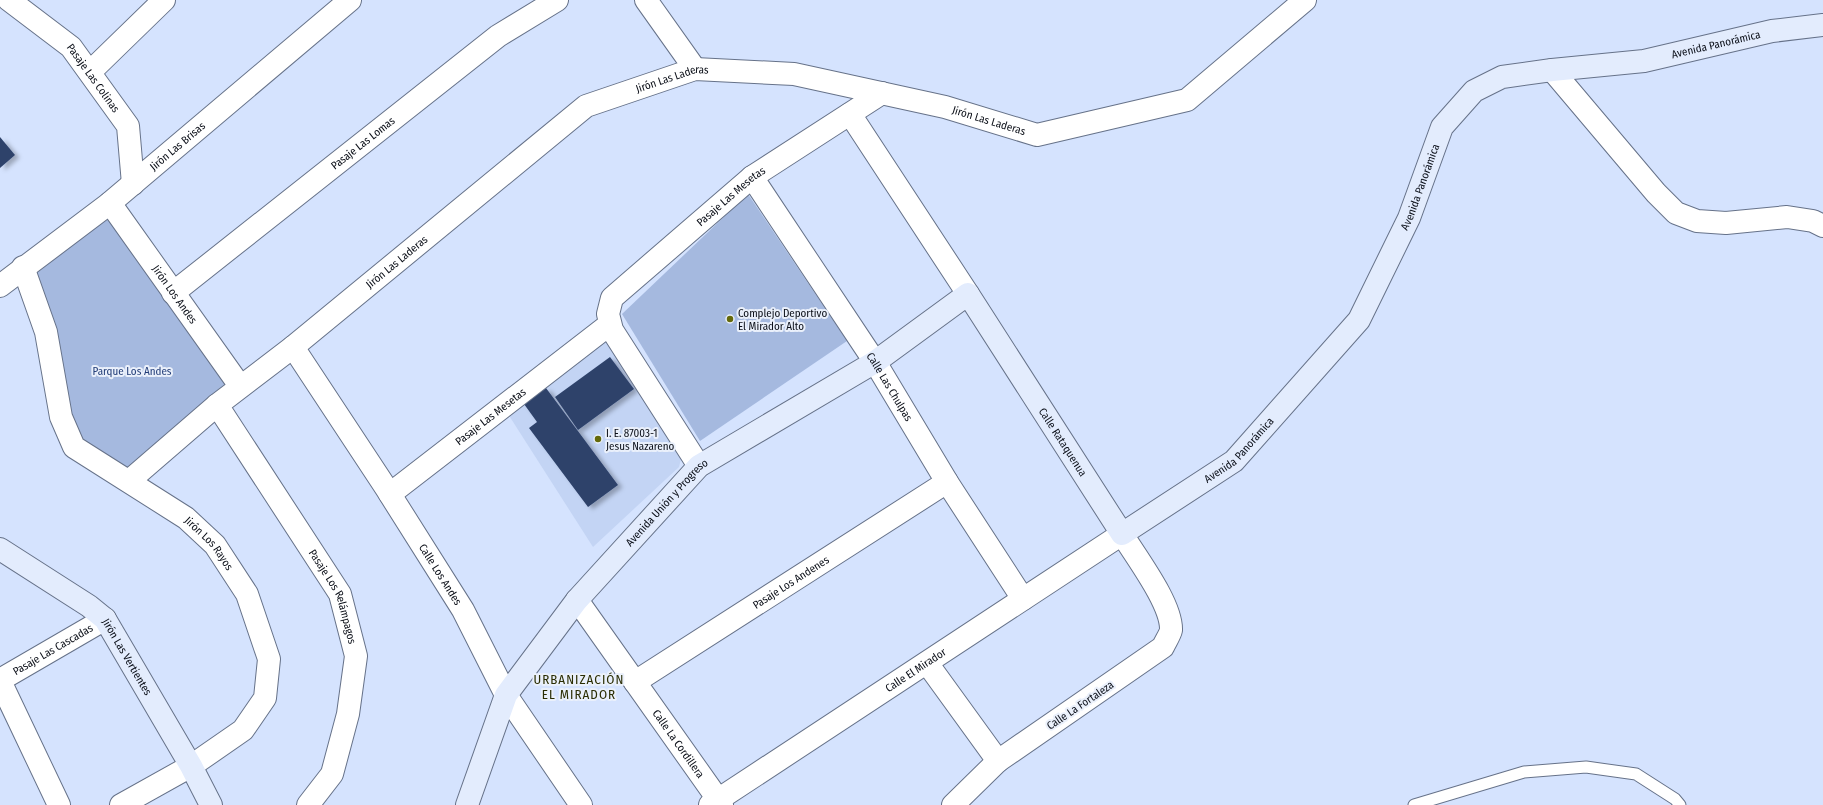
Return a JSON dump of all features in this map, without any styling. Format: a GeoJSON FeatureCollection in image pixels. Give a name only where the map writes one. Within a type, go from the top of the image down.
{"type":"FeatureCollection","features":[{"type":"Feature","properties":{"kind":"main road","name":"Avenida Panorámica"},"geometry":{"type":"LineString","coordinates":[[1122,534],[1234,461],[1359,320],[1409,218],[1442,127],[1474,92],[1502,77],[1552,70],[1644,61],[1772,31],[1823,25]]}},
{"type":"Feature","properties":{"kind":"main road","name":"Calle Rataquenua"},"geometry":{"type":"LineString","coordinates":[[968,294],[1122,534]]}},
{"type":"Feature","properties":{"kind":"main road","name":"Avenida Unión y Progreso"},"geometry":{"type":"LineString","coordinates":[[467,805],[506,695],[577,600],[700,466],[875,362],[968,294]]}},
{"type":"Feature","properties":{"kind":"main road","name":"Jirón Las Vertientes"},"geometry":{"type":"LineString","coordinates":[[0,549],[89,606],[105,619],[191,766],[211,805]]}},
{"type":"Feature","properties":{"kind":"street","name":"Pasaje Las Colinas"},"geometry":{"type":"LineString","coordinates":[[9,0],[71,47],[128,126],[133,184]]}},
{"type":"Feature","properties":{"kind":"street"},"geometry":{"type":"LineString","coordinates":[[90,72],[164,0]]}},
{"type":"Feature","properties":{"kind":"street","name":"Jirón Las Brisas"},"geometry":{"type":"LineString","coordinates":[[0,286],[110,203],[350,0]]}},
{"type":"Feature","properties":{"kind":"street","name":"Pasaje Las Lomas"},"geometry":{"type":"LineString","coordinates":[[173,293],[498,36],[557,0]]}},
{"type":"Feature","properties":{"kind":"street"},"geometry":{"type":"LineString","coordinates":[[646,0],[695,70]]}},
{"type":"Feature","properties":{"kind":"street","name":"Jirón Las Laderas"},"geometry":{"type":"LineString","coordinates":[[130,482],[240,386],[293,347],[586,106],[695,70],[794,74],[945,107],[1037,135],[1187,100],[1305,0]]}},
{"type":"Feature","properties":{"kind":"street"},"geometry":{"type":"LineString","coordinates":[[1552,70],[1656,193],[1676,213],[1697,221],[1726,223],[1787,217],[1813,221],[1823,226]]}},
{"type":"Feature","properties":{"kind":"street","name":"Pasaje Las Mesetas"},"geometry":{"type":"LineString","coordinates":[[700,466],[620,345],[612,330],[608,314],[612,298],[752,177],[882,93]]}},
{"type":"Feature","properties":{"kind":"street"},"geometry":{"type":"LineString","coordinates":[[850,114],[968,294]]}},
{"type":"Feature","properties":{"kind":"street","name":"Calle Las Chulpas"},"geometry":{"type":"LineString","coordinates":[[752,177],[875,362],[947,482],[1023,600]]}},
{"type":"Feature","properties":{"kind":"street","name":"Jirón Los Andes"},"geometry":{"type":"LineString","coordinates":[[110,203],[240,386]]}},
{"type":"Feature","properties":{"kind":"street","name":"Jirón Los Rayos"},"geometry":{"type":"LineString","coordinates":[[23,268],[46,332],[61,417],[74,447],[186,518],[215,545],[247,594],[269,658],[265,698],[243,730],[191,766],[121,805]]}},
{"type":"Feature","properties":{"kind":"street","name":"Pasaje Las Mesetas"},"geometry":{"type":"LineString","coordinates":[[390,494],[610,324]]}},
{"type":"Feature","properties":{"kind":"street","name":"Calle Los Andes"},"geometry":{"type":"LineString","coordinates":[[293,347],[390,494],[463,610],[506,695],[581,805]]}},
{"type":"Feature","properties":{"kind":"street","name":"Pasaje Los Relámpagos"},"geometry":{"type":"LineString","coordinates":[[217,405],[340,594],[356,656],[348,714],[332,774],[308,805]]}},
{"type":"Feature","properties":{"kind":"street","name":"Pasaje Los Andenes"},"geometry":{"type":"LineString","coordinates":[[635,682],[947,482]]}},
{"type":"Feature","properties":{"kind":"street","name":"Calle Rataquenua"},"geometry":{"type":"LineString","coordinates":[[1122,534],[1157,591]]}},
{"type":"Feature","properties":{"kind":"street","name":"Calle El Mirador"},"geometry":{"type":"LineString","coordinates":[[717,803],[927,662],[1122,534]]}},
{"type":"Feature","properties":{"kind":"street","name":"Calle La Fortaleza"},"geometry":{"type":"LineString","coordinates":[[953,805],[998,762],[1144,662],[1163,647],[1171,631],[1168,614],[1157,591]]}},
{"type":"Feature","properties":{"kind":"street","name":"Calle La Cordillera"},"geometry":{"type":"LineString","coordinates":[[577,600],[717,803]]}},
{"type":"Feature","properties":{"kind":"street","name":"Pasaje Las Cascadas"},"geometry":{"type":"LineString","coordinates":[[0,681],[105,619]]}},
{"type":"Feature","properties":{"kind":"street"},"geometry":{"type":"LineString","coordinates":[[927,662],[998,762]]}},
{"type":"Feature","properties":{"kind":"street"},"geometry":{"type":"LineString","coordinates":[[0,681],[59,805]]}},
{"type":"Feature","properties":{"kind":"lane"},"geometry":{"type":"LineString","coordinates":[[1414,805],[1524,772],[1586,767],[1636,774],[1675,799],[1680,805]]}},
{"type":"Feature","properties":{"kind":"shaded area"},"geometry":{"type":"Polygon","coordinates":[[[600,342],[611,343],[681,459],[679,467],[593,547],[508,414],[600,342]]]}},
{"type":"Feature","properties":{"kind":"green space"},"geometry":{"type":"Polygon","coordinates":[[[748,194],[847,341],[700,441],[622,314],[748,194]]]}},
{"type":"Feature","properties":{"kind":"green space","name":"Parque Los Andes"},"geometry":{"type":"Polygon","coordinates":[[[111,215],[226,383],[127,472],[87,445],[75,430],[34,275],[111,215]]]}},
{"type":"Feature","properties":{"kind":"building"},"geometry":{"type":"Polygon","coordinates":[[[0,137],[15,155],[0,168],[0,137]]]}},
{"type":"Feature","properties":{"kind":"building"},"geometry":{"type":"Polygon","coordinates":[[[610,357],[634,389],[578,430],[555,397],[610,357]]]}},
{"type":"Feature","properties":{"kind":"building"},"geometry":{"type":"Polygon","coordinates":[[[546,388],[618,485],[588,507],[529,428],[537,422],[524,404],[546,388]]]}},
{"type":"Feature","properties":{"kind":"place","name":"Complejo Deportivo El Mirador Alto"},"geometry":{"type":"Point","coordinates":[730,319]}},
{"type":"Feature","properties":{"kind":"place","name":"I. E. 87003-1 Jesus Nazareno"},"geometry":{"type":"Point","coordinates":[598,439]}},
{"type":"Feature","properties":{"kind":"district","name":"URBANIZACIÓN EL MIRADOR"},"geometry":{"type":"Point","coordinates":[579,686]}}]}
